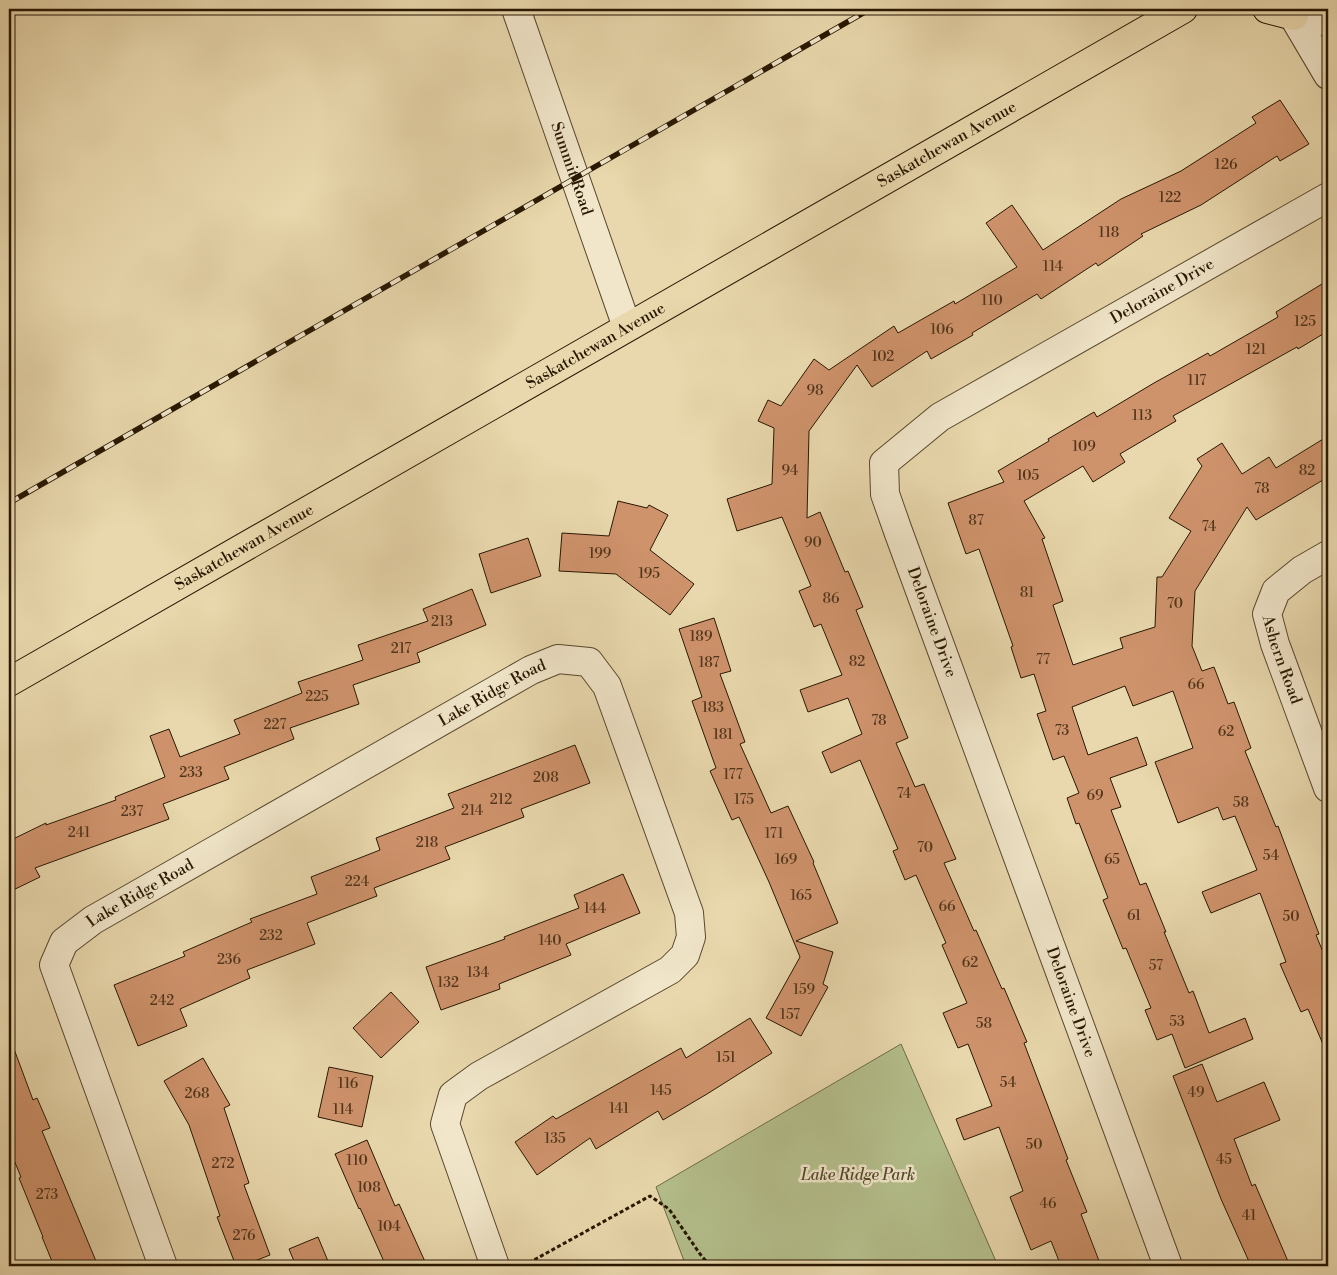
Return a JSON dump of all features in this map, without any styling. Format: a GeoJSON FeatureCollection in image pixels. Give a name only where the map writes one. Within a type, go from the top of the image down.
{"type":"FeatureCollection","features":[{"type":"Feature","properties":{"kind":"main road","name":"Saskatchewan Avenue"},"geometry":{"type":"LineString","coordinates":[[9,682],[1184,9]]}},
{"type":"Feature","properties":{"kind":"main road"},"geometry":{"type":"LineString","coordinates":[[1267,9],[1291,13]]}},
{"type":"Feature","properties":{"kind":"street","name":"Summit Road"},"geometry":{"type":"LineString","coordinates":[[516,9],[627,327]]}},
{"type":"Feature","properties":{"kind":"street"},"geometry":{"type":"LineString","coordinates":[[1320,9],[1328,23]]}},
{"type":"Feature","properties":{"kind":"street"},"geometry":{"type":"LineString","coordinates":[[1291,13],[1328,75]]}},
{"type":"Feature","properties":{"kind":"street","name":"Deloraine Drive"},"geometry":{"type":"LineString","coordinates":[[1168,1266],[898,531],[886,494],[884,463],[940,417],[1328,197]]}},
{"type":"Feature","properties":{"kind":"street","name":"Ashern Road"},"geometry":{"type":"LineString","coordinates":[[1328,555],[1302,570],[1276,591],[1268,614],[1275,644],[1328,788]]}},
{"type":"Feature","properties":{"kind":"street","name":"Lake Ridge Road"},"geometry":{"type":"LineString","coordinates":[[164,1266],[54,965],[64,942],[102,916],[531,670],[558,658],[589,662],[607,686],[689,913],[691,937],[685,955],[670,970],[479,1076],[453,1095],[445,1124],[495,1266]]}},
{"type":"Feature","properties":{"kind":"path"},"geometry":{"type":"LineString","coordinates":[[523,1266],[650,1196],[669,1209],[710,1266]]}},
{"type":"Feature","properties":{"kind":"green space","name":"Lake Ridge Park"},"geometry":{"type":"Polygon","coordinates":[[[901,1044],[998,1266],[686,1266],[656,1187],[901,1044]]]}},
{"type":"Feature","properties":{"kind":"building"},"geometry":{"type":"Polygon","coordinates":[[[1280,100],[1309,144],[1280,161],[1277,156],[1201,205],[1141,234],[1143,236],[1098,266],[1096,263],[1041,299],[1037,294],[931,359],[927,351],[872,387],[857,365],[809,431],[807,518],[820,512],[845,572],[848,571],[863,607],[856,610],[908,738],[896,743],[915,787],[924,784],[956,859],[944,863],[974,931],[976,930],[1002,989],[1004,988],[1027,1042],[1024,1043],[1068,1159],[1066,1160],[1087,1212],[1081,1214],[1101,1266],[1061,1266],[1051,1241],[1031,1250],[1010,1197],[1023,1191],[999,1127],[964,1140],[956,1119],[992,1106],[968,1044],[958,1048],[943,1013],[967,1003],[942,945],[946,943],[916,875],[905,880],[893,851],[898,849],[860,760],[831,773],[822,752],[862,734],[848,698],[808,712],[800,690],[842,675],[821,624],[814,627],[799,591],[811,586],[782,517],[737,531],[727,499],[772,484],[774,428],[758,421],[768,400],[781,406],[814,359],[829,370],[894,326],[898,333],[954,301],[955,304],[1017,267],[986,223],[1012,205],[1043,250],[1121,199],[1181,171],[1256,123],[1252,117],[1280,100]]]}},
{"type":"Feature","properties":{"kind":"building"},"geometry":{"type":"Polygon","coordinates":[[[1322,284],[1328,295],[1328,331],[1173,416],[1176,421],[1120,454],[1125,462],[1093,482],[1083,466],[1024,501],[1045,538],[1042,539],[1063,601],[1053,605],[1073,665],[1123,648],[1120,638],[1155,627],[1157,577],[1162,577],[1191,531],[1169,518],[1202,466],[1197,459],[1222,443],[1242,474],[1269,457],[1276,468],[1328,436],[1328,477],[1256,520],[1247,507],[1195,591],[1192,646],[1202,671],[1214,667],[1228,704],[1234,702],[1251,748],[1245,751],[1276,827],[1278,826],[1319,934],[1316,935],[1328,964],[1328,1056],[1308,1009],[1301,1012],[1280,964],[1286,962],[1260,893],[1211,913],[1202,892],[1257,870],[1235,816],[1223,820],[1218,807],[1178,823],[1155,762],[1193,748],[1173,691],[1133,706],[1125,686],[1072,707],[1088,755],[1137,737],[1147,765],[1110,778],[1121,807],[1111,810],[1140,885],[1146,883],[1189,993],[1193,991],[1209,1033],[1245,1018],[1253,1039],[1185,1068],[1172,1034],[1157,1040],[1145,1010],[1151,1008],[1126,948],[1123,949],[1103,900],[1108,898],[1079,823],[1076,824],[1067,798],[1079,793],[1064,756],[1053,760],[1037,714],[1046,711],[1034,674],[1021,678],[1011,647],[1013,646],[979,549],[966,554],[948,503],[1004,482],[998,471],[1049,441],[1048,439],[1094,412],[1097,417],[1208,353],[1210,356],[1278,317],[1276,312],[1322,284]]]}},
{"type":"Feature","properties":{"kind":"building"},"geometry":{"type":"Polygon","coordinates":[[[618,501],[647,508],[649,505],[668,515],[650,550],[694,584],[670,615],[616,574],[559,571],[562,533],[609,536],[618,501]]]}},
{"type":"Feature","properties":{"kind":"building"},"geometry":{"type":"Polygon","coordinates":[[[528,538],[541,576],[491,593],[479,554],[528,538]]]}},
{"type":"Feature","properties":{"kind":"building"},"geometry":{"type":"Polygon","coordinates":[[[472,589],[486,625],[417,653],[420,662],[353,685],[359,704],[290,728],[294,739],[224,767],[229,779],[163,804],[169,819],[35,868],[40,877],[9,892],[9,841],[46,823],[46,825],[116,800],[115,797],[165,777],[150,736],[169,729],[180,757],[240,734],[234,720],[302,693],[298,682],[363,660],[358,645],[428,621],[423,609],[472,589]]]}},
{"type":"Feature","properties":{"kind":"building"},"geometry":{"type":"Polygon","coordinates":[[[714,618],[731,671],[720,674],[745,742],[740,744],[771,813],[788,806],[814,862],[838,923],[796,941],[833,952],[823,984],[828,987],[801,1036],[766,1018],[800,957],[769,882],[739,817],[732,820],[710,771],[716,768],[692,701],[702,697],[679,629],[714,618]]]}},
{"type":"Feature","properties":{"kind":"building"},"geometry":{"type":"Polygon","coordinates":[[[575,745],[590,783],[521,809],[524,817],[445,847],[450,859],[374,888],[377,896],[307,923],[315,944],[247,970],[250,978],[180,1009],[187,1026],[138,1046],[114,985],[185,956],[183,952],[252,922],[250,919],[317,894],[311,877],[380,850],[376,838],[454,808],[448,794],[575,745]]]}},
{"type":"Feature","properties":{"kind":"building"},"geometry":{"type":"Polygon","coordinates":[[[623,874],[640,913],[566,944],[571,955],[499,984],[500,989],[441,1010],[426,967],[505,939],[504,937],[579,908],[574,895],[623,874]]]}},
{"type":"Feature","properties":{"kind":"building"},"geometry":{"type":"Polygon","coordinates":[[[391,992],[419,1022],[381,1058],[353,1028],[391,992]]]}},
{"type":"Feature","properties":{"kind":"building"},"geometry":{"type":"Polygon","coordinates":[[[750,1018],[772,1053],[663,1120],[658,1111],[596,1149],[590,1138],[537,1175],[515,1142],[553,1116],[556,1119],[681,1048],[686,1058],[750,1018]]]}},
{"type":"Feature","properties":{"kind":"building"},"geometry":{"type":"Polygon","coordinates":[[[11,1041],[33,1100],[37,1098],[50,1128],[42,1131],[98,1266],[54,1266],[19,1178],[21,1177],[9,1148],[9,1042],[11,1041]]]}},
{"type":"Feature","properties":{"kind":"building"},"geometry":{"type":"Polygon","coordinates":[[[203,1058],[230,1105],[224,1108],[249,1183],[244,1185],[270,1255],[242,1266],[236,1266],[217,1217],[220,1216],[189,1125],[164,1081],[203,1058]]]}},
{"type":"Feature","properties":{"kind":"building"},"geometry":{"type":"Polygon","coordinates":[[[1202,1064],[1217,1102],[1264,1082],[1280,1120],[1234,1139],[1252,1186],[1255,1184],[1290,1266],[1251,1266],[1221,1199],[1173,1076],[1202,1064]]]}},
{"type":"Feature","properties":{"kind":"building"},"geometry":{"type":"Polygon","coordinates":[[[329,1067],[373,1076],[362,1127],[318,1117],[329,1067]]]}},
{"type":"Feature","properties":{"kind":"building"},"geometry":{"type":"Polygon","coordinates":[[[367,1140],[395,1206],[399,1204],[427,1266],[386,1266],[335,1154],[367,1140]]]}},
{"type":"Feature","properties":{"kind":"building"},"geometry":{"type":"Polygon","coordinates":[[[318,1237],[330,1266],[296,1266],[289,1249],[318,1237]]]}},
{"type":"Feature","properties":{"kind":"railway"},"geometry":{"type":"LineString","coordinates":[[9,503],[870,9]]}}]}
